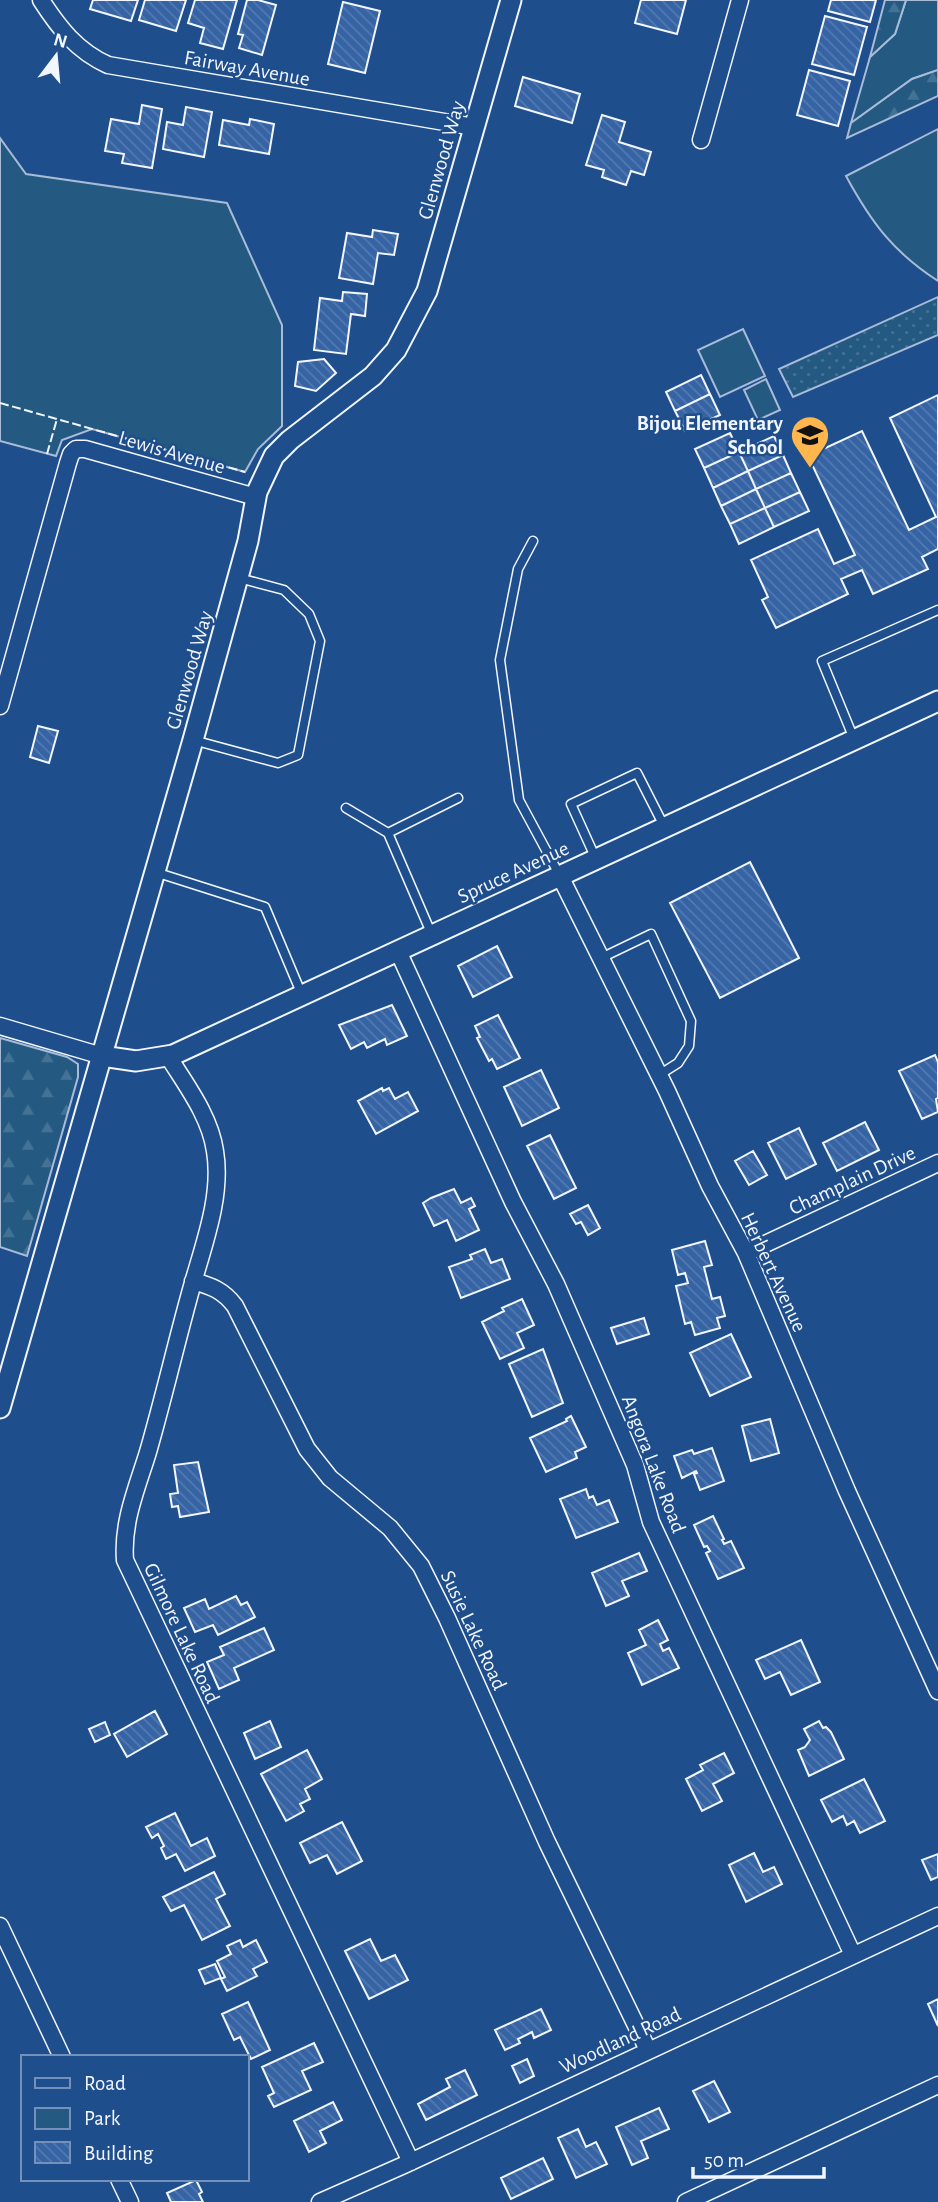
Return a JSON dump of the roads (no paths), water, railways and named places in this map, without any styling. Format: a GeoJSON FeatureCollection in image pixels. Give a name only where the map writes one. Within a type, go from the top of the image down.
{"type":"FeatureCollection","features":[{"type":"Feature","properties":{"kind":"street","name":"Fairway Avenue"},"geometry":{"type":"LineString","coordinates":[[41,0],[65,35],[93,58],[108,65],[474,127]]}},
{"type":"Feature","properties":{"kind":"street","name":"Glenwood Way"},"geometry":{"type":"LineString","coordinates":[[0,1408],[193,740],[264,474],[274,456],[290,440],[373,376],[396,349],[412,324],[427,291],[511,0]]}},
{"type":"Feature","properties":{"kind":"street"},"geometry":{"type":"LineString","coordinates":[[701,140],[740,0]]}},
{"type":"Feature","properties":{"kind":"street","name":"Lewis Avenue"},"geometry":{"type":"LineString","coordinates":[[0,706],[68,463],[76,449],[85,449],[256,497]]}},
{"type":"Feature","properties":{"kind":"street","name":"Spruce Avenue"},"geometry":{"type":"LineString","coordinates":[[102,1056],[136,1061],[168,1056],[938,701]]}},
{"type":"Feature","properties":{"kind":"street","name":"Herbert Avenue"},"geometry":{"type":"LineString","coordinates":[[560,876],[659,1075],[710,1186],[746,1253],[847,1490],[938,1691]]}},
{"type":"Feature","properties":{"kind":"street","name":"Angora Lake Road"},"geometry":{"type":"LineString","coordinates":[[398,951],[513,1202],[556,1284],[635,1465],[651,1522],[853,1955]]}},
{"type":"Feature","properties":{"kind":"street"},"geometry":{"type":"LineString","coordinates":[[0,1026],[102,1056]]}},
{"type":"Feature","properties":{"kind":"street","name":"Gilmore Lake Road"},"geometry":{"type":"LineString","coordinates":[[168,1056],[197,1101],[215,1148],[215,1196],[148,1450],[125,1526],[125,1560],[411,2162]]}},
{"type":"Feature","properties":{"kind":"street","name":"Champlain Drive"},"geometry":{"type":"LineString","coordinates":[[746,1253],[938,1163]]}},
{"type":"Feature","properties":{"kind":"street","name":"Susie Lake Road"},"geometry":{"type":"LineString","coordinates":[[193,1281],[227,1295],[307,1449],[330,1478],[390,1528],[421,1566],[547,1842],[648,2050]]}},
{"type":"Feature","properties":{"kind":"street","name":"Woodland Road"},"geometry":{"type":"LineString","coordinates":[[320,2202],[938,1916]]}},
{"type":"Feature","properties":{"kind":"street"},"geometry":{"type":"LineString","coordinates":[[0,1926],[61,2055]]}},
{"type":"Feature","properties":{"kind":"street"},"geometry":{"type":"LineString","coordinates":[[686,2202],[938,2085]]}},
{"type":"Feature","properties":{"kind":"street"},"geometry":{"type":"LineString","coordinates":[[120,2181],[130,2202]]}},
{"type":"Feature","properties":{"kind":"lane"},"geometry":{"type":"LineString","coordinates":[[533,541],[518,569],[500,660],[519,800],[560,876]]}},
{"type":"Feature","properties":{"kind":"lane"},"geometry":{"type":"LineString","coordinates":[[193,740],[278,764],[298,755],[320,641],[309,614],[284,590],[238,578]]}},
{"type":"Feature","properties":{"kind":"lane"},"geometry":{"type":"LineString","coordinates":[[854,740],[822,661],[938,610]]}},
{"type":"Feature","properties":{"kind":"lane"},"geometry":{"type":"LineString","coordinates":[[597,859],[571,804],[637,773],[665,828]]}},
{"type":"Feature","properties":{"kind":"lane"},"geometry":{"type":"LineString","coordinates":[[388,833],[458,798]]}},
{"type":"Feature","properties":{"kind":"lane"},"geometry":{"type":"LineString","coordinates":[[346,808],[388,833],[432,935]]}},
{"type":"Feature","properties":{"kind":"lane"},"geometry":{"type":"LineString","coordinates":[[155,872],[265,907],[302,995]]}},
{"type":"Feature","properties":{"kind":"lane"},"geometry":{"type":"LineString","coordinates":[[601,958],[651,934],[691,1021],[689,1046],[678,1063],[659,1075]]}},
{"type":"Feature","properties":{"kind":"place","name":"Bijou Elementary School"},"geometry":{"type":"Point","coordinates":[810,469]}}]}
